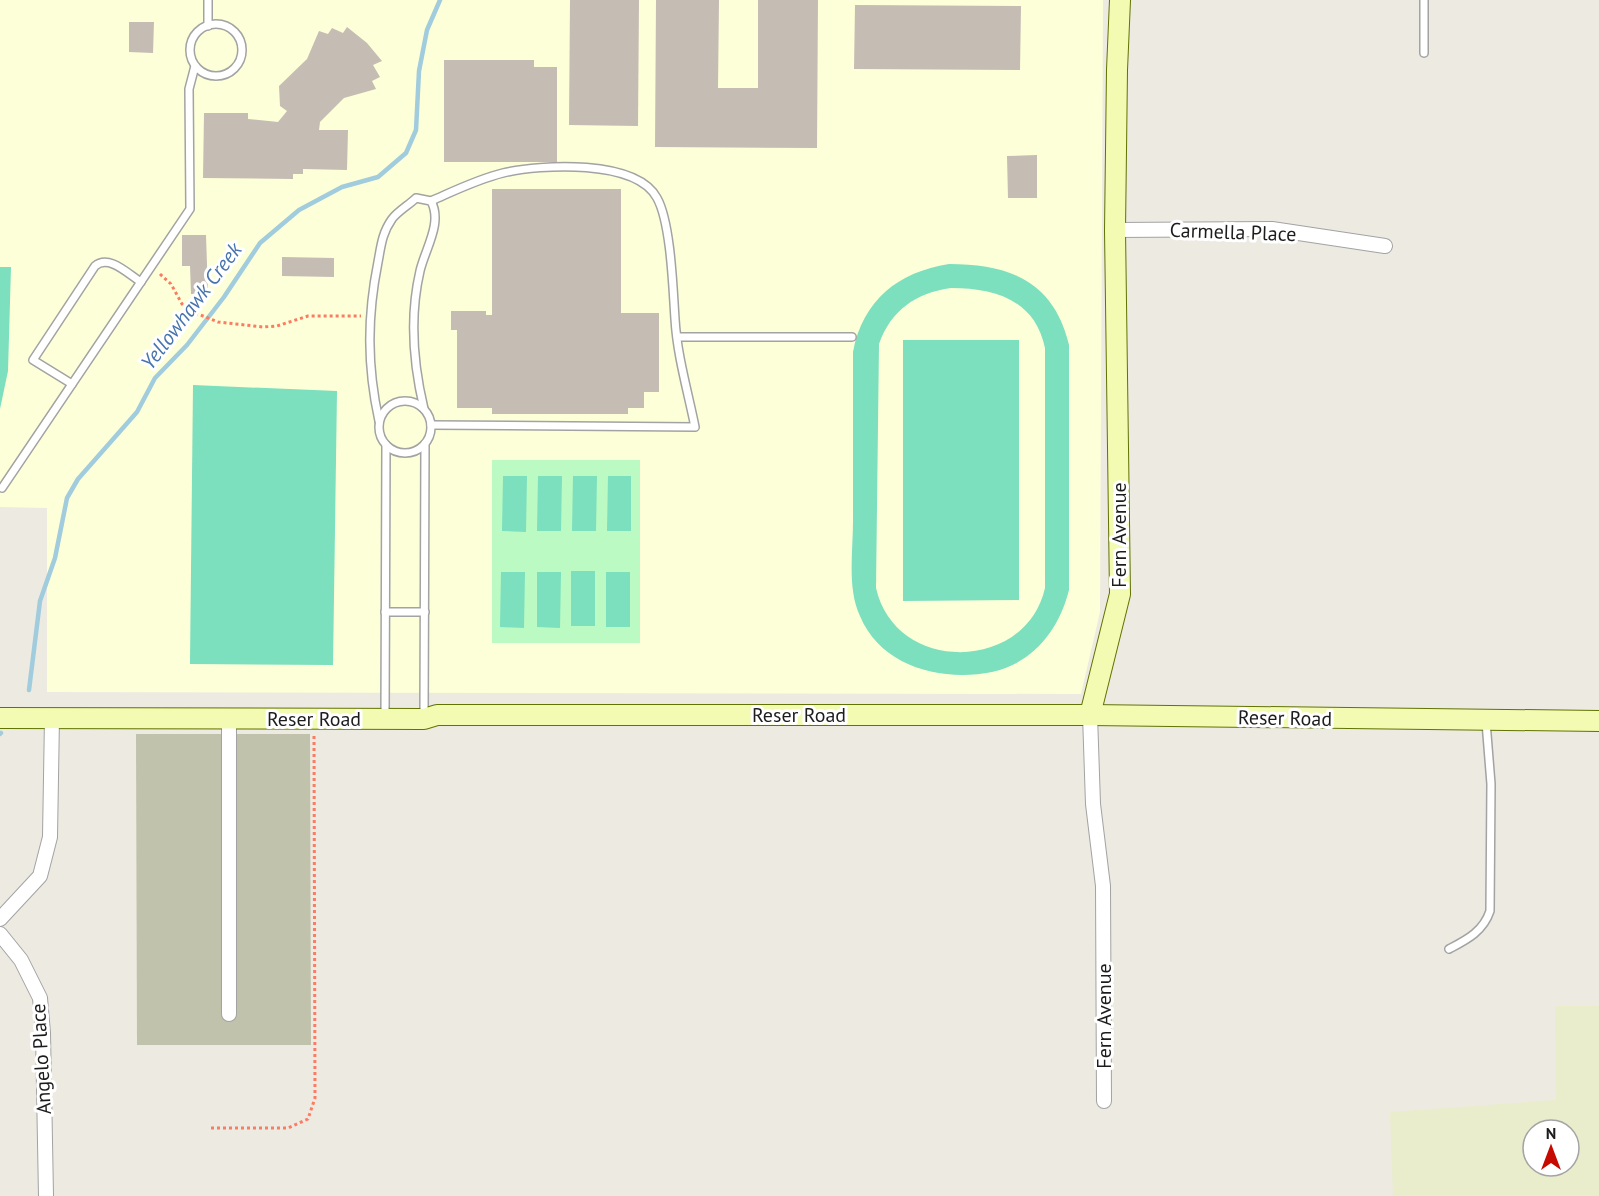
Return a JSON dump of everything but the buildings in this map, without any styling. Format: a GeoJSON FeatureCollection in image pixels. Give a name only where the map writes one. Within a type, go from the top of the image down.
{"type":"FeatureCollection","features":[{"type":"Feature","properties":{"kind":"main road","name":"Fern Avenue"},"geometry":{"type":"LineString","coordinates":[[1090,715],[1120,594],[1115,230],[1120,0]]}},
{"type":"Feature","properties":{"kind":"main road","name":"Reser Road"},"geometry":{"type":"LineString","coordinates":[[0,718],[424,719],[437,715],[1090,715],[1486,722],[1599,721]]}},
{"type":"Feature","properties":{"kind":"street","name":"Carmella Place"},"geometry":{"type":"LineString","coordinates":[[1115,230],[1272,230],[1385,246]]}},
{"type":"Feature","properties":{"kind":"street","name":"Fern Avenue"},"geometry":{"type":"LineString","coordinates":[[1090,715],[1093,804],[1103,886],[1104,1101]]}},
{"type":"Feature","properties":{"kind":"street"},"geometry":{"type":"LineString","coordinates":[[0,919],[40,876],[50,837],[52,718]]}},
{"type":"Feature","properties":{"kind":"street"},"geometry":{"type":"LineString","coordinates":[[230,718],[230,1014]]}},
{"type":"Feature","properties":{"kind":"street","name":"Angelo Place"},"geometry":{"type":"LineString","coordinates":[[0,934],[21,960],[40,998],[43,1033],[46,1196]]}},
{"type":"Feature","properties":{"kind":"lane"},"geometry":{"type":"LineString","coordinates":[[208,0],[208,26]]}},
{"type":"Feature","properties":{"kind":"lane"},"geometry":{"type":"LineString","coordinates":[[1424,0],[1424,53]]}},
{"type":"Feature","properties":{"kind":"lane"},"geometry":{"type":"LineString","coordinates":[[2,488],[190,209],[189,89],[195,66],[190,50],[191,42],[201,29],[208,26],[224,26],[237,35],[242,51],[231,72],[216,76],[208,75],[195,66]]}},
{"type":"Feature","properties":{"kind":"lane"},"geometry":{"type":"LineString","coordinates":[[385,719],[386,445],[380,435],[369,367],[369,316],[383,235],[393,217],[416,198],[431,201],[485,178],[524,169],[602,170],[636,178],[651,190],[661,206],[675,290],[678,338],[695,427],[432,425]]}},
{"type":"Feature","properties":{"kind":"lane"},"geometry":{"type":"LineString","coordinates":[[386,445],[403,453],[418,450],[424,444],[432,425],[424,409],[414,361],[413,320],[420,270],[436,218],[431,201]]}},
{"type":"Feature","properties":{"kind":"lane"},"geometry":{"type":"LineString","coordinates":[[72,384],[33,360],[95,266],[103,261],[110,262],[141,282]]}},
{"type":"Feature","properties":{"kind":"lane"},"geometry":{"type":"LineString","coordinates":[[678,338],[852,338]]}},
{"type":"Feature","properties":{"kind":"lane"},"geometry":{"type":"LineString","coordinates":[[379,421],[387,408],[400,400],[414,402],[424,409]]}},
{"type":"Feature","properties":{"kind":"lane"},"geometry":{"type":"LineString","coordinates":[[424,444],[424,719]]}},
{"type":"Feature","properties":{"kind":"lane"},"geometry":{"type":"LineString","coordinates":[[385,612],[424,612]]}},
{"type":"Feature","properties":{"kind":"lane"},"geometry":{"type":"LineString","coordinates":[[1449,949],[1476,933],[1487,920],[1490,911],[1491,784],[1486,722]]}},
{"type":"Feature","properties":{"kind":"path"},"geometry":{"type":"LineString","coordinates":[[151,267],[171,284],[188,310],[218,322],[263,327],[277,326],[308,316],[369,316]]}},
{"type":"Feature","properties":{"kind":"path"},"geometry":{"type":"LineString","coordinates":[[211,1128],[288,1128],[308,1119],[315,1098],[314,717]]}},
{"type":"Feature","properties":{"kind":"shaded area"},"geometry":{"type":"Polygon","coordinates":[[[0,0],[1103,0],[1100,612],[1081,694],[47,692],[47,508],[0,507],[0,0]]]}},
{"type":"Feature","properties":{"kind":"shaded area"},"geometry":{"type":"Polygon","coordinates":[[[136,734],[310,734],[311,1045],[137,1045],[136,734]]]}},
{"type":"Feature","properties":{"kind":"shaded area"},"geometry":{"type":"Polygon","coordinates":[[[1555,1006],[1599,1006],[1599,1196],[1393,1196],[1390,1112],[1556,1100],[1555,1006]]]}},
{"type":"Feature","properties":{"kind":"green space"},"geometry":{"type":"Polygon","coordinates":[[[949,264],[971,265],[991,268],[1026,280],[1052,305],[1062,323],[1069,345],[1069,590],[1065,605],[1051,631],[1032,653],[1007,668],[973,675],[934,672],[898,659],[882,648],[870,633],[860,616],[853,594],[853,352],[865,317],[874,303],[899,282],[931,268],[949,264]],[[967,289],[938,290],[906,305],[890,322],[879,344],[876,588],[888,616],[908,636],[933,648],[960,652],[988,648],[1013,636],[1033,616],[1045,588],[1045,348],[1032,318],[1022,308],[997,294],[967,289]]]}},
{"type":"Feature","properties":{"kind":"green space"},"geometry":{"type":"Polygon","coordinates":[[[0,267],[11,267],[8,371],[0,409],[0,267]]]}},
{"type":"Feature","properties":{"kind":"green space"},"geometry":{"type":"Polygon","coordinates":[[[903,340],[1019,340],[1019,600],[903,601],[903,340]]]}},
{"type":"Feature","properties":{"kind":"green space"},"geometry":{"type":"Polygon","coordinates":[[[193,385],[337,391],[333,665],[190,664],[193,385]]]}},
{"type":"Feature","properties":{"kind":"green space"},"geometry":{"type":"Polygon","coordinates":[[[492,460],[640,460],[640,643],[492,643],[492,460]]]}},
{"type":"Feature","properties":{"kind":"green space"},"geometry":{"type":"Polygon","coordinates":[[[503,476],[527,476],[526,532],[502,531],[503,476]]]}},
{"type":"Feature","properties":{"kind":"green space"},"geometry":{"type":"Polygon","coordinates":[[[538,476],[562,476],[561,531],[537,531],[538,476]]]}},
{"type":"Feature","properties":{"kind":"green space"},"geometry":{"type":"Polygon","coordinates":[[[573,476],[597,476],[596,531],[572,531],[573,476]]]}},
{"type":"Feature","properties":{"kind":"green space"},"geometry":{"type":"Polygon","coordinates":[[[608,476],[631,476],[631,531],[607,531],[608,476]]]}},
{"type":"Feature","properties":{"kind":"green space"},"geometry":{"type":"Polygon","coordinates":[[[571,571],[595,571],[595,626],[571,626],[571,571]]]}},
{"type":"Feature","properties":{"kind":"green space"},"geometry":{"type":"Polygon","coordinates":[[[501,572],[525,572],[524,628],[500,627],[501,572]]]}},
{"type":"Feature","properties":{"kind":"green space"},"geometry":{"type":"Polygon","coordinates":[[[537,572],[561,572],[560,628],[537,627],[537,572]]]}},
{"type":"Feature","properties":{"kind":"green space"},"geometry":{"type":"Polygon","coordinates":[[[606,572],[630,572],[630,627],[606,627],[606,572]]]}},
{"type":"Feature","properties":{"kind":"waterway","name":"Yellowhawk Creek"},"geometry":{"type":"LineString","coordinates":[[29,690],[40,601],[55,558],[67,498],[78,479],[137,412],[155,378],[187,345],[224,297],[260,243],[299,210],[342,187],[378,177],[406,153],[416,130],[419,71],[427,30],[440,0]]}}]}
